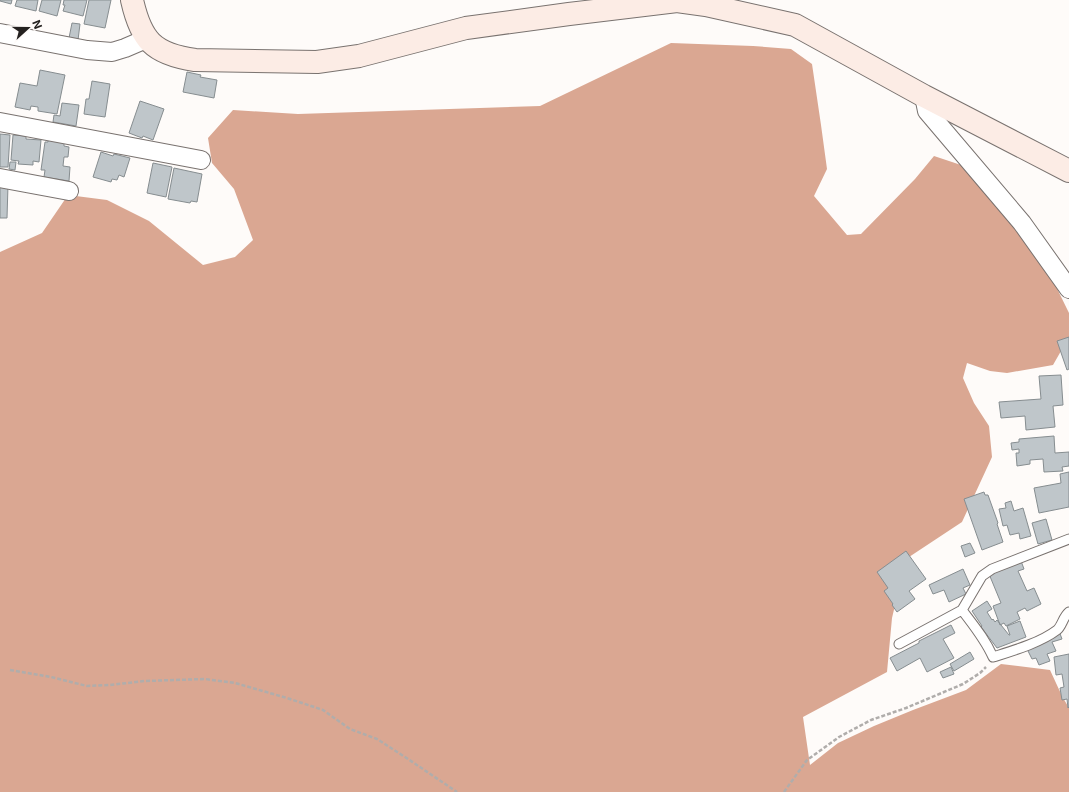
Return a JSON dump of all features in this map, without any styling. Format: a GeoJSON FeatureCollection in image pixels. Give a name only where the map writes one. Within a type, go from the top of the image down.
{"type":"FeatureCollection","features":[{"type":"Feature","properties":{"kind":"street"},"geometry":{"type":"LineString","coordinates":[[132,0],[137,21],[146,39],[158,49],[182,58],[195,60],[317,62],[359,56],[466,28],[677,1],[706,5],[795,25],[924,96],[1069,171]]}},
{"type":"Feature","properties":{"kind":"street"},"geometry":{"type":"LineString","coordinates":[[0,33],[87,50],[112,52],[146,39]]}},
{"type":"Feature","properties":{"kind":"street"},"geometry":{"type":"LineString","coordinates":[[924,96],[927,112],[1022,223],[1069,289]]}},
{"type":"Feature","properties":{"kind":"street"},"geometry":{"type":"LineString","coordinates":[[0,122],[201,160]]}},
{"type":"Feature","properties":{"kind":"street"},"geometry":{"type":"LineString","coordinates":[[0,178],[69,191]]}},
{"type":"Feature","properties":{"kind":"lane"},"geometry":{"type":"LineString","coordinates":[[899,644],[962,610],[982,576],[992,569],[1069,539]]}},
{"type":"Feature","properties":{"kind":"lane"},"geometry":{"type":"LineString","coordinates":[[962,610],[979,631],[993,657],[1025,647],[1049,635],[1058,629],[1069,612]]}},
{"type":"Feature","properties":{"kind":"path"},"geometry":{"type":"LineString","coordinates":[[784,792],[807,760],[838,737],[871,720],[906,708],[964,684],[988,666],[993,657]]}},
{"type":"Feature","properties":{"kind":"path"},"geometry":{"type":"LineString","coordinates":[[10,670],[50,677],[87,686],[110,685],[146,680],[205,679],[235,683],[323,710],[350,729],[377,739],[408,758],[457,792]]}},
{"type":"Feature","properties":{"kind":"shaded area"},"geometry":{"type":"Polygon","coordinates":[[[671,43],[791,49],[812,64],[827,169],[814,196],[847,235],[861,234],[915,179],[934,156],[967,167],[1042,258],[1069,313],[1069,337],[1053,365],[1007,373],[990,371],[967,363],[963,378],[974,403],[989,426],[992,457],[962,522],[906,559],[892,618],[887,672],[803,717],[810,765],[838,743],[874,726],[966,690],[1001,664],[1050,670],[1069,708],[1069,792],[0,792],[0,252],[42,233],[68,195],[107,200],[149,221],[203,265],[235,257],[253,240],[234,189],[212,163],[208,138],[233,110],[298,114],[540,106],[671,43]]]}},
{"type":"Feature","properties":{"kind":"building"},"geometry":{"type":"Polygon","coordinates":[[[0,0],[12,0],[11,4],[0,0]]]}},
{"type":"Feature","properties":{"kind":"building"},"geometry":{"type":"Polygon","coordinates":[[[17,0],[38,0],[36,11],[15,6],[17,0]]]}},
{"type":"Feature","properties":{"kind":"building"},"geometry":{"type":"Polygon","coordinates":[[[42,0],[61,0],[57,16],[39,11],[42,0]]]}},
{"type":"Feature","properties":{"kind":"building"},"geometry":{"type":"Polygon","coordinates":[[[64,0],[87,0],[83,16],[63,11],[65,5],[63,5],[64,0]]]}},
{"type":"Feature","properties":{"kind":"building"},"geometry":{"type":"Polygon","coordinates":[[[89,0],[111,0],[105,28],[84,24],[89,0]]]}},
{"type":"Feature","properties":{"kind":"building"},"geometry":{"type":"Polygon","coordinates":[[[72,23],[80,24],[78,40],[69,38],[72,23]]]}},
{"type":"Feature","properties":{"kind":"building"},"geometry":{"type":"Polygon","coordinates":[[[40,70],[65,75],[57,114],[38,111],[38,107],[31,106],[30,110],[15,107],[20,83],[37,86],[40,70]]]}},
{"type":"Feature","properties":{"kind":"building"},"geometry":{"type":"Polygon","coordinates":[[[187,72],[201,75],[200,77],[217,80],[214,98],[183,92],[187,72]]]}},
{"type":"Feature","properties":{"kind":"building"},"geometry":{"type":"Polygon","coordinates":[[[92,81],[110,84],[105,117],[84,114],[86,99],[89,99],[92,81]]]}},
{"type":"Feature","properties":{"kind":"building"},"geometry":{"type":"Polygon","coordinates":[[[140,101],[164,109],[153,140],[129,133],[140,101]]]}},
{"type":"Feature","properties":{"kind":"building"},"geometry":{"type":"Polygon","coordinates":[[[62,103],[79,105],[76,126],[53,122],[54,115],[60,116],[62,103]]]}},
{"type":"Feature","properties":{"kind":"building"},"geometry":{"type":"Polygon","coordinates":[[[0,134],[10,135],[8,167],[0,167],[0,134]]]}},
{"type":"Feature","properties":{"kind":"building"},"geometry":{"type":"Polygon","coordinates":[[[13,135],[26,136],[26,139],[41,140],[39,162],[33,161],[33,165],[18,164],[19,161],[11,160],[13,135]]]}},
{"type":"Feature","properties":{"kind":"building"},"geometry":{"type":"Polygon","coordinates":[[[48,140],[64,142],[64,146],[69,147],[68,157],[64,157],[63,166],[70,167],[69,181],[44,177],[45,170],[41,170],[45,142],[48,142],[48,140]]]}},
{"type":"Feature","properties":{"kind":"building"},"geometry":{"type":"Polygon","coordinates":[[[101,152],[113,156],[114,154],[130,158],[124,177],[119,175],[117,180],[112,179],[111,182],[93,177],[101,152]]]}},
{"type":"Feature","properties":{"kind":"building"},"geometry":{"type":"Polygon","coordinates":[[[10,162],[16,162],[15,170],[9,169],[10,162]]]}},
{"type":"Feature","properties":{"kind":"building"},"geometry":{"type":"Polygon","coordinates":[[[153,163],[172,167],[166,197],[147,193],[153,163]]]}},
{"type":"Feature","properties":{"kind":"building"},"geometry":{"type":"Polygon","coordinates":[[[174,168],[202,174],[197,202],[191,201],[190,203],[168,199],[174,168]]]}},
{"type":"Feature","properties":{"kind":"building"},"geometry":{"type":"Polygon","coordinates":[[[0,185],[8,185],[7,218],[0,218],[0,185]]]}},
{"type":"Feature","properties":{"kind":"building"},"geometry":{"type":"Polygon","coordinates":[[[1069,337],[1069,369],[1067,370],[1057,341],[1069,337]]]}},
{"type":"Feature","properties":{"kind":"building"},"geometry":{"type":"Polygon","coordinates":[[[1061,375],[1063,405],[1053,406],[1055,427],[1026,430],[1025,416],[1001,418],[999,402],[1041,399],[1039,376],[1061,375]]]}},
{"type":"Feature","properties":{"kind":"building"},"geometry":{"type":"Polygon","coordinates":[[[1054,436],[1055,453],[1069,452],[1069,466],[1062,467],[1063,471],[1044,472],[1043,459],[1030,460],[1030,464],[1017,466],[1016,453],[1019,453],[1019,449],[1012,450],[1011,443],[1019,442],[1019,439],[1054,436]]]}},
{"type":"Feature","properties":{"kind":"building"},"geometry":{"type":"Polygon","coordinates":[[[1069,472],[1069,507],[1039,513],[1034,488],[1061,483],[1060,474],[1069,472]]]}},
{"type":"Feature","properties":{"kind":"building"},"geometry":{"type":"Polygon","coordinates":[[[984,492],[985,495],[988,495],[1003,542],[982,550],[964,499],[984,492]]]}},
{"type":"Feature","properties":{"kind":"building"},"geometry":{"type":"Polygon","coordinates":[[[1011,501],[1014,511],[1023,508],[1031,536],[1020,539],[1019,533],[1010,535],[1007,525],[1003,526],[999,509],[1006,508],[1005,503],[1011,501]]]}},
{"type":"Feature","properties":{"kind":"building"},"geometry":{"type":"Polygon","coordinates":[[[1046,519],[1052,540],[1038,544],[1032,523],[1046,519]]]}},
{"type":"Feature","properties":{"kind":"building"},"geometry":{"type":"Polygon","coordinates":[[[970,543],[975,553],[965,557],[961,546],[970,543]]]}},
{"type":"Feature","properties":{"kind":"building"},"geometry":{"type":"Polygon","coordinates":[[[906,551],[926,579],[909,591],[915,599],[897,612],[884,591],[888,588],[877,572],[906,551]]]}},
{"type":"Feature","properties":{"kind":"building"},"geometry":{"type":"Polygon","coordinates":[[[1021,561],[1024,569],[1018,571],[1027,591],[1034,588],[1041,604],[1027,611],[1025,608],[1017,612],[1020,619],[1006,626],[1004,623],[1000,625],[993,606],[1001,603],[989,574],[1021,561]]]}},
{"type":"Feature","properties":{"kind":"building"},"geometry":{"type":"Polygon","coordinates":[[[963,569],[970,585],[963,588],[966,594],[949,602],[944,590],[933,594],[929,585],[963,569]]]}},
{"type":"Feature","properties":{"kind":"building"},"geometry":{"type":"Polygon","coordinates":[[[987,601],[992,609],[987,612],[992,620],[993,619],[995,622],[997,620],[1009,635],[1007,626],[1020,621],[1026,637],[997,648],[981,627],[982,626],[972,611],[987,601]]]}},
{"type":"Feature","properties":{"kind":"building"},"geometry":{"type":"Polygon","coordinates":[[[951,625],[955,633],[943,639],[954,658],[927,672],[920,658],[897,671],[890,658],[951,625]]]}},
{"type":"Feature","properties":{"kind":"building"},"geometry":{"type":"Polygon","coordinates":[[[1059,631],[1062,639],[1052,642],[1056,651],[1047,654],[1050,661],[1039,665],[1036,658],[1032,659],[1026,647],[1059,631]]]}},
{"type":"Feature","properties":{"kind":"building"},"geometry":{"type":"Polygon","coordinates":[[[970,652],[974,659],[954,671],[950,664],[970,652]]]}},
{"type":"Feature","properties":{"kind":"building"},"geometry":{"type":"Polygon","coordinates":[[[1069,654],[1068,708],[1067,699],[1062,700],[1060,688],[1064,687],[1062,674],[1056,675],[1054,657],[1069,654]]]}},
{"type":"Feature","properties":{"kind":"building"},"geometry":{"type":"Polygon","coordinates":[[[951,667],[954,674],[943,678],[940,672],[951,667]]]}}]}
